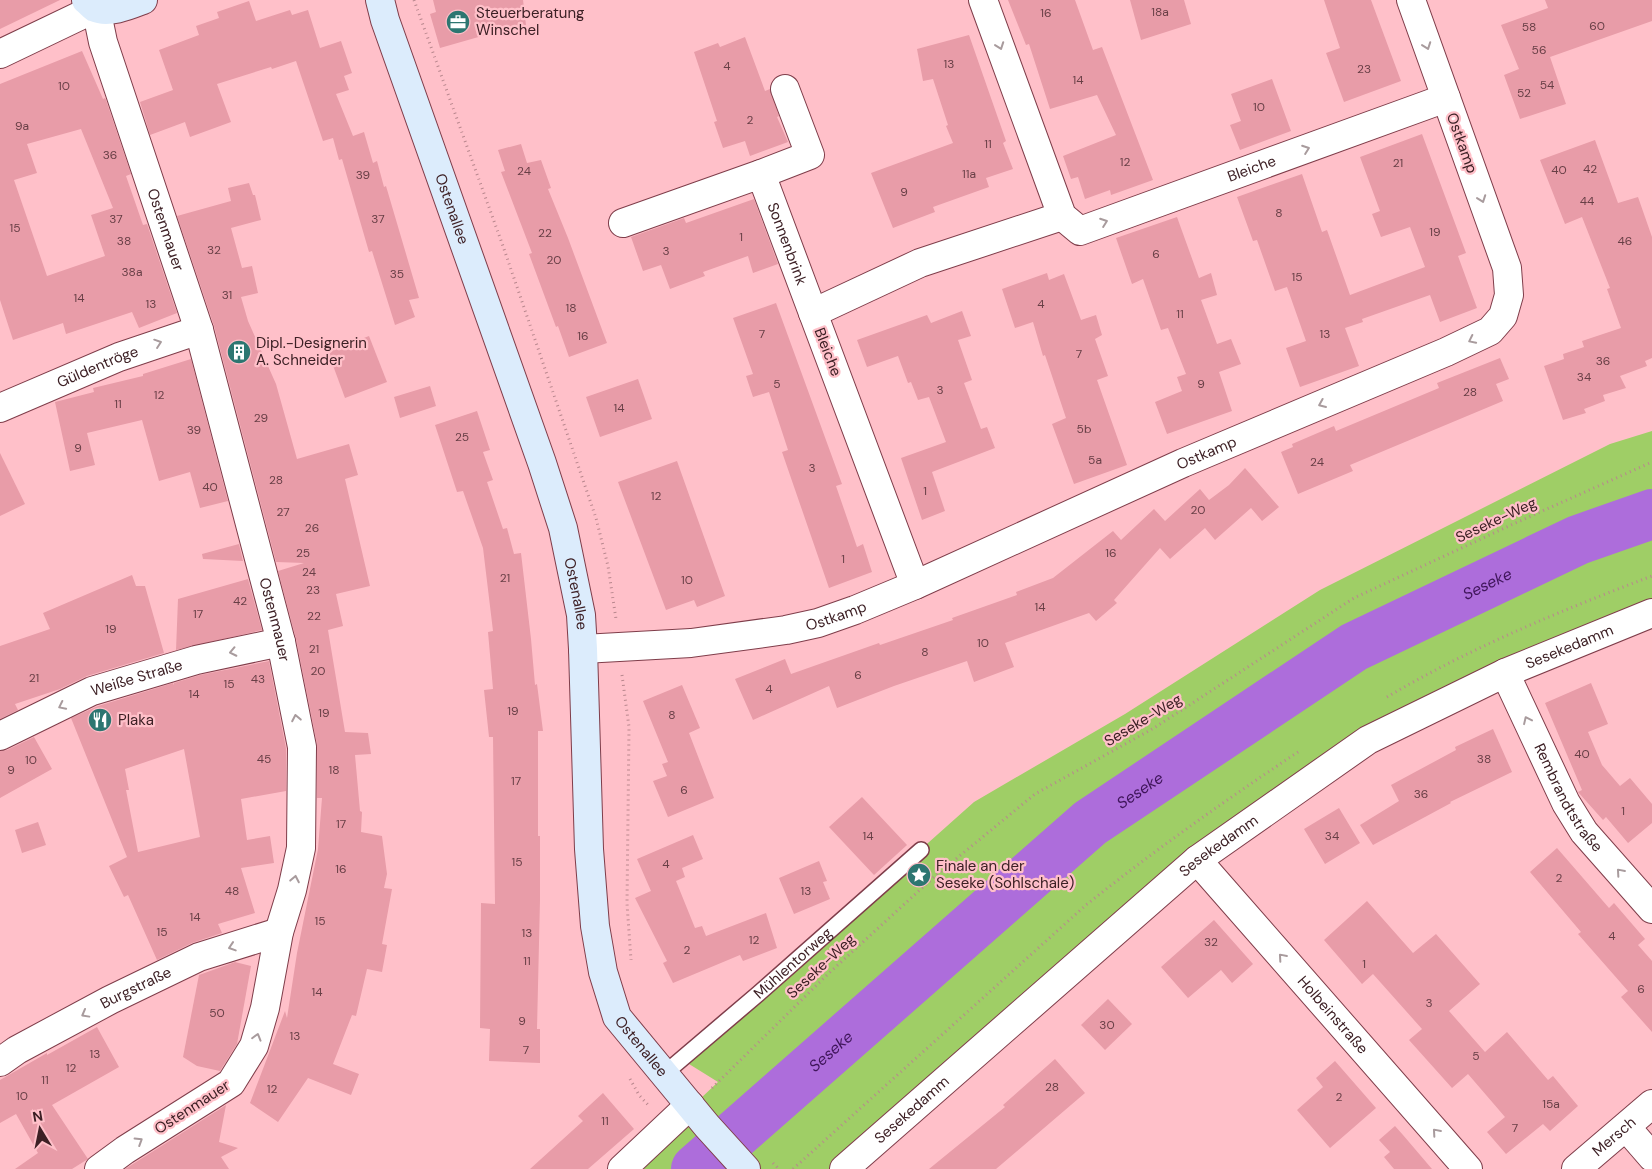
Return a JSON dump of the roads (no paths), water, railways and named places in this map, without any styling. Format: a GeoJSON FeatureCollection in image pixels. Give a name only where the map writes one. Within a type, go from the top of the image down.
{"type":"FeatureCollection","features":[{"type":"Feature","properties":{"kind":"street"},"geometry":{"type":"LineString","coordinates":[[0,54],[91,4],[110,9],[128,6],[143,0]]}},
{"type":"Feature","properties":{"kind":"street","name":"Ostenallee"},"geometry":{"type":"LineString","coordinates":[[380,0],[536,444],[563,528],[581,615],[584,649],[589,849],[595,926],[603,972],[617,1017],[664,1074],[700,1098],[707,1126],[746,1169]]}},
{"type":"Feature","properties":{"kind":"street"},"geometry":{"type":"LineString","coordinates":[[983,0],[1062,216]]}},
{"type":"Feature","properties":{"kind":"street","name":"Ostkamp"},"geometry":{"type":"LineString","coordinates":[[584,649],[692,644],[786,630],[855,610],[916,585],[1183,462],[1446,352],[1490,331],[1503,316],[1509,295],[1507,268],[1411,0]]}},
{"type":"Feature","properties":{"kind":"street","name":"Ostenmauer"},"geometry":{"type":"LineString","coordinates":[[91,4],[199,330],[281,642],[302,747],[301,848],[292,890],[279,932],[265,1008],[254,1046],[231,1084],[125,1150],[99,1169]]}},
{"type":"Feature","properties":{"kind":"street"},"geometry":{"type":"LineString","coordinates":[[623,223],[810,155],[785,89]]}},
{"type":"Feature","properties":{"kind":"street","name":"Bleiche"},"geometry":{"type":"LineString","coordinates":[[916,585],[813,313],[920,263],[1062,216],[1080,231],[1446,98]]}},
{"type":"Feature","properties":{"kind":"street","name":"Sonnenbrink"},"geometry":{"type":"LineString","coordinates":[[761,174],[813,313]]}},
{"type":"Feature","properties":{"kind":"street","name":"Güldentröge"},"geometry":{"type":"LineString","coordinates":[[0,408],[119,357],[199,330]]}},
{"type":"Feature","properties":{"kind":"street","name":"Sesekedamm"},"geometry":{"type":"LineString","coordinates":[[844,1169],[1197,860],[1368,740],[1505,673],[1652,613]]}},
{"type":"Feature","properties":{"kind":"street","name":"Weiße Straße"},"geometry":{"type":"LineString","coordinates":[[0,736],[92,691],[196,660],[281,642]]}},
{"type":"Feature","properties":{"kind":"street","name":"Rembrandtstraße"},"geometry":{"type":"LineString","coordinates":[[1505,673],[1566,803],[1584,832],[1652,909]]}},
{"type":"Feature","properties":{"kind":"street","name":"Holbeinstraße"},"geometry":{"type":"LineString","coordinates":[[1197,860],[1468,1169]]}},
{"type":"Feature","properties":{"kind":"street","name":"Burgstraße"},"geometry":{"type":"LineString","coordinates":[[0,1062],[17,1050],[110,1000],[199,957],[279,932]]}},
{"type":"Feature","properties":{"kind":"street"},"geometry":{"type":"LineString","coordinates":[[622,1169],[668,1124],[700,1098]]}},
{"type":"Feature","properties":{"kind":"street","name":"Mersch"},"geometry":{"type":"LineString","coordinates":[[1576,1169],[1652,1104]]}},
{"type":"Feature","properties":{"kind":"street"},"geometry":{"type":"LineString","coordinates":[[1626,1127],[1652,1157]]}},
{"type":"Feature","properties":{"kind":"lane","name":"Mühlentorweg"},"geometry":{"type":"LineString","coordinates":[[664,1074],[921,850]]}},
{"type":"Feature","properties":{"kind":"waterway","name":"Seseke"},"geometry":{"type":"LineString","coordinates":[[696,1169],[1090,823],[1354,647],[1578,540],[1652,514]]}},
{"type":"Feature","properties":{"kind":"place","name":"Steuerberatung Winschel"},"geometry":{"type":"Point","coordinates":[458,22]}},
{"type":"Feature","properties":{"kind":"place","name":"Dipl.-Designerin A. Schneider"},"geometry":{"type":"Point","coordinates":[239,352]}},
{"type":"Feature","properties":{"kind":"place","name":"Plaka"},"geometry":{"type":"Point","coordinates":[100,720]}},
{"type":"Feature","properties":{"kind":"place","name":"Finale an der Seseke (Sohlschale)"},"geometry":{"type":"Point","coordinates":[919,875]}}]}
